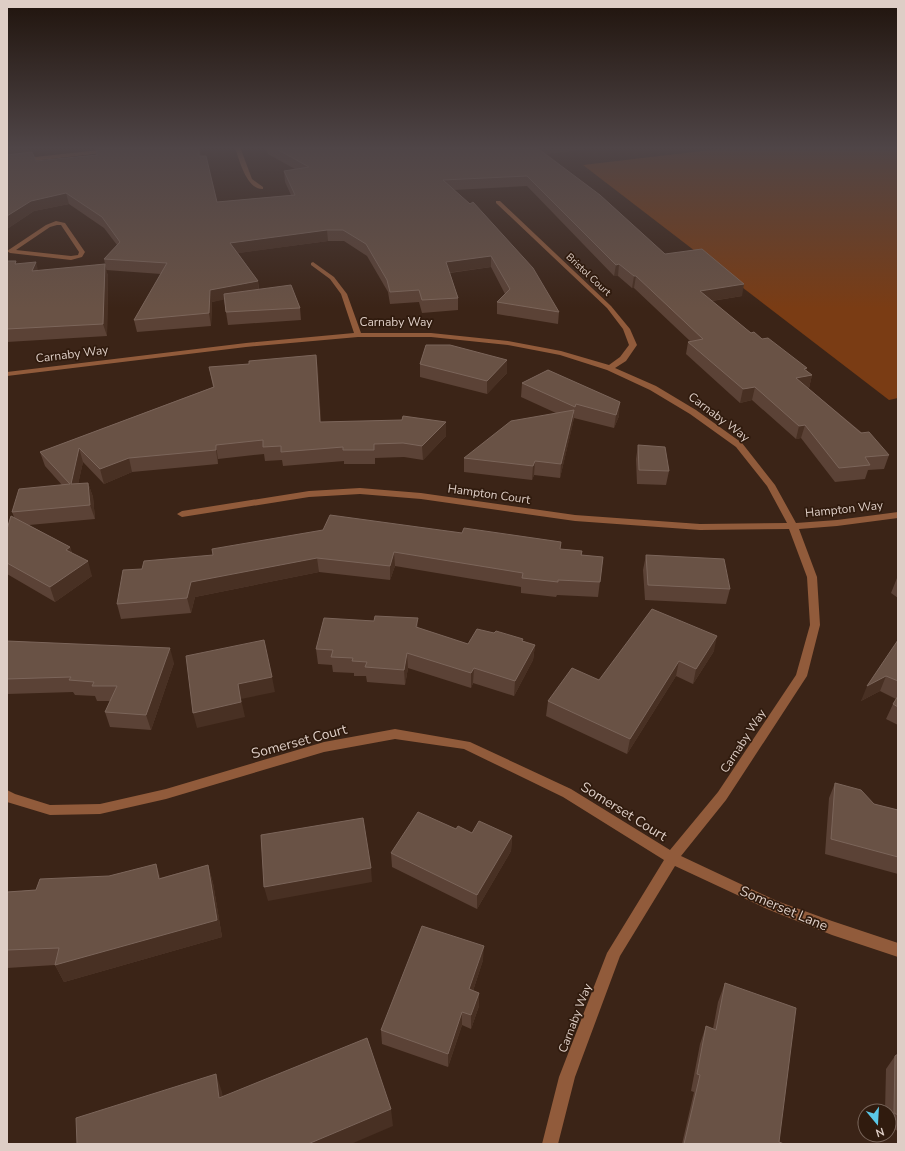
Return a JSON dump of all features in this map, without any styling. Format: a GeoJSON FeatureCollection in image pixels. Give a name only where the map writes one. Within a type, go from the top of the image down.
{"type":"FeatureCollection","features":[{"type":"Feature","properties":{"kind":"street","name":"Bristol Court"},"geometry":{"type":"LineString","coordinates":[[498,202],[609,307],[626,329],[633,345],[623,359],[610,368]]}},
{"type":"Feature","properties":{"kind":"street"},"geometry":{"type":"LineString","coordinates":[[56,223],[63,224],[82,252],[80,256],[71,258],[8,251],[48,226],[56,223]]}},
{"type":"Feature","properties":{"kind":"street"},"geometry":{"type":"LineString","coordinates":[[313,264],[332,278],[344,294],[358,335]]}},
{"type":"Feature","properties":{"kind":"street","name":"Carnaby Way"},"geometry":{"type":"LineString","coordinates":[[7,374],[246,345],[358,335],[431,335],[508,343],[561,353],[610,368],[653,388],[693,412],[739,445],[771,485],[793,526],[812,577],[815,625],[801,676],[722,796],[672,858],[614,953],[567,1077],[550,1144]]}},
{"type":"Feature","properties":{"kind":"street","name":"Hampton Court"},"geometry":{"type":"LineString","coordinates":[[182,514],[309,494],[360,491],[421,496],[575,518],[700,527],[793,526]]}},
{"type":"Feature","properties":{"kind":"street","name":"Hampton Way"},"geometry":{"type":"LineString","coordinates":[[793,526],[837,523],[898,515]]}},
{"type":"Feature","properties":{"kind":"street","name":"Somerset Court"},"geometry":{"type":"LineString","coordinates":[[7,795],[11,798],[50,810],[100,809],[166,794],[324,746],[395,734],[466,745],[567,793],[672,858]]}},
{"type":"Feature","properties":{"kind":"street","name":"Somerset Lane"},"geometry":{"type":"LineString","coordinates":[[672,858],[779,907],[832,928],[898,950]]}},
{"type":"Feature","properties":{"kind":"shaded area"},"geometry":{"type":"Polygon","coordinates":[[[630,201],[898,201],[898,398],[889,400],[630,201]]]}},
{"type":"Feature","properties":{"kind":"building"},"geometry":{"type":"Polygon","coordinates":[[[7,201],[32,201],[31,201],[7,216],[7,201]]]}},
{"type":"Feature","properties":{"kind":"building"},"geometry":{"type":"Polygon","coordinates":[[[78,201],[217,201],[217,202],[231,201],[466,201],[470,204],[473,202],[533,268],[559,312],[497,302],[510,289],[491,256],[446,262],[458,298],[422,300],[419,290],[390,292],[387,280],[366,244],[343,230],[327,230],[230,243],[258,281],[210,290],[209,313],[134,320],[167,263],[104,259],[120,242],[102,217],[78,201]]]}},
{"type":"Feature","properties":{"kind":"building"},"geometry":{"type":"Polygon","coordinates":[[[552,201],[606,201],[665,254],[702,249],[744,284],[700,291],[751,333],[754,332],[762,339],[768,338],[807,368],[804,369],[812,375],[796,378],[861,433],[869,432],[889,455],[865,457],[870,465],[839,468],[805,425],[799,426],[755,387],[743,389],[688,342],[703,339],[636,276],[619,264],[616,265],[552,201]]]}},
{"type":"Feature","properties":{"kind":"building"},"geometry":{"type":"Polygon","coordinates":[[[7,261],[16,261],[15,264],[36,262],[32,271],[105,264],[103,324],[7,329],[7,261]]]}},
{"type":"Feature","properties":{"kind":"building"},"geometry":{"type":"Polygon","coordinates":[[[291,285],[300,308],[226,312],[224,294],[291,285]]]}},
{"type":"Feature","properties":{"kind":"building"},"geometry":{"type":"Polygon","coordinates":[[[426,345],[450,345],[507,360],[487,381],[420,364],[426,345]]]}},
{"type":"Feature","properties":{"kind":"building"},"geometry":{"type":"Polygon","coordinates":[[[316,355],[320,422],[402,420],[403,416],[446,422],[422,446],[403,443],[374,444],[374,450],[343,450],[343,447],[281,452],[281,446],[263,447],[263,440],[216,445],[216,450],[129,458],[100,469],[79,448],[71,484],[88,483],[90,505],[12,512],[19,489],[70,484],[40,452],[214,387],[209,367],[249,364],[249,361],[316,355]]]}},
{"type":"Feature","properties":{"kind":"building"},"geometry":{"type":"Polygon","coordinates":[[[548,370],[620,402],[616,415],[576,404],[575,407],[522,383],[548,370]]]}},
{"type":"Feature","properties":{"kind":"building"},"geometry":{"type":"Polygon","coordinates":[[[574,410],[561,464],[535,461],[533,466],[464,458],[511,421],[574,410]]]}},
{"type":"Feature","properties":{"kind":"building"},"geometry":{"type":"Polygon","coordinates":[[[638,445],[665,447],[669,471],[639,470],[638,445]]]}},
{"type":"Feature","properties":{"kind":"building"},"geometry":{"type":"Polygon","coordinates":[[[330,515],[462,533],[464,528],[561,542],[560,549],[582,551],[581,555],[603,557],[600,582],[558,580],[558,582],[522,578],[523,573],[394,552],[390,566],[317,558],[191,582],[187,598],[117,604],[123,570],[142,569],[144,561],[213,555],[212,549],[323,530],[330,515]]]}},
{"type":"Feature","properties":{"kind":"building"},"geometry":{"type":"Polygon","coordinates":[[[11,516],[70,547],[66,550],[88,561],[50,587],[7,563],[7,529],[11,516]]]}},
{"type":"Feature","properties":{"kind":"building"},"geometry":{"type":"Polygon","coordinates":[[[646,555],[724,559],[730,589],[648,585],[646,555]]]}},
{"type":"Feature","properties":{"kind":"building"},"geometry":{"type":"Polygon","coordinates":[[[652,609],[717,636],[696,669],[679,661],[630,739],[548,701],[572,668],[599,680],[652,609]]]}},
{"type":"Feature","properties":{"kind":"building"},"geometry":{"type":"Polygon","coordinates":[[[375,616],[418,618],[416,627],[468,644],[477,629],[494,633],[496,631],[523,639],[522,641],[535,645],[515,681],[474,668],[471,673],[407,653],[404,670],[365,667],[367,662],[352,661],[353,658],[331,657],[333,650],[316,649],[324,618],[374,621],[375,616]]]}},
{"type":"Feature","properties":{"kind":"building"},"geometry":{"type":"Polygon","coordinates":[[[264,640],[272,677],[238,684],[241,702],[193,713],[186,656],[264,640]]]}},
{"type":"Feature","properties":{"kind":"building"},"geometry":{"type":"Polygon","coordinates":[[[898,640],[898,681],[886,676],[867,686],[898,640]]]}},
{"type":"Feature","properties":{"kind":"building"},"geometry":{"type":"Polygon","coordinates":[[[7,641],[170,648],[146,715],[105,712],[117,686],[92,686],[94,682],[69,680],[71,677],[7,679],[7,641]]]}},
{"type":"Feature","properties":{"kind":"building"},"geometry":{"type":"Polygon","coordinates":[[[898,696],[898,707],[893,704],[898,696]]]}},
{"type":"Feature","properties":{"kind":"building"},"geometry":{"type":"Polygon","coordinates":[[[835,783],[861,790],[874,804],[898,810],[898,857],[831,839],[835,783]]]}},
{"type":"Feature","properties":{"kind":"building"},"geometry":{"type":"Polygon","coordinates":[[[418,812],[456,829],[458,826],[472,833],[479,821],[512,836],[477,895],[391,853],[418,812]]]}},
{"type":"Feature","properties":{"kind":"building"},"geometry":{"type":"Polygon","coordinates":[[[363,818],[371,868],[264,887],[261,835],[363,818]]]}},
{"type":"Feature","properties":{"kind":"building"},"geometry":{"type":"Polygon","coordinates":[[[156,864],[159,879],[208,865],[217,920],[55,965],[59,948],[7,950],[7,892],[36,890],[40,879],[109,876],[156,864]]]}},
{"type":"Feature","properties":{"kind":"building"},"geometry":{"type":"Polygon","coordinates":[[[422,926],[484,946],[469,989],[479,993],[471,1015],[462,1012],[448,1054],[381,1030],[422,926]]]}},
{"type":"Feature","properties":{"kind":"building"},"geometry":{"type":"Polygon","coordinates":[[[725,983],[796,1008],[779,1142],[784,1144],[684,1144],[700,1075],[697,1074],[706,1026],[716,1030],[725,983]]]}},
{"type":"Feature","properties":{"kind":"building"},"geometry":{"type":"Polygon","coordinates":[[[367,1038],[391,1109],[308,1144],[77,1144],[76,1118],[216,1074],[219,1098],[367,1038]]]}},
{"type":"Feature","properties":{"kind":"building"},"geometry":{"type":"Polygon","coordinates":[[[898,1054],[898,1115],[897,1103],[894,1103],[895,1056],[898,1054]]]}}]}
